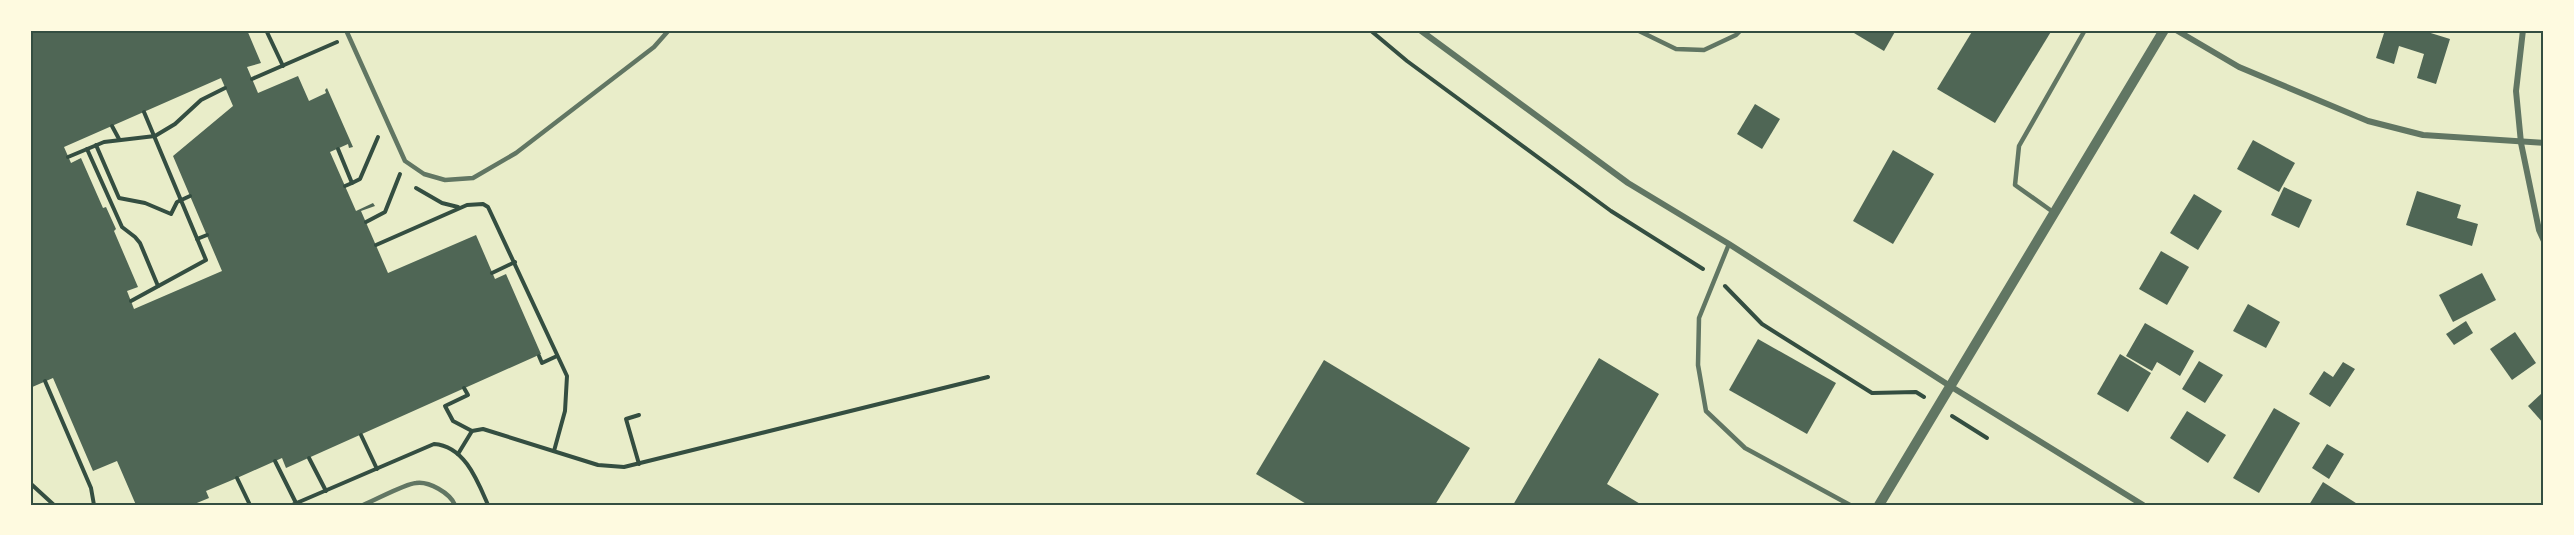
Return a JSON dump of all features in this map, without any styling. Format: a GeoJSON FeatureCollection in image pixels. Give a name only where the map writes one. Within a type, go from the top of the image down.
{"type":"FeatureCollection","features":[{"type":"Feature","properties":{"kind":"street"},"geometry":{"type":"LineString","coordinates":[[1879,505],[2164,30]]}},
{"type":"Feature","properties":{"kind":"street"},"geometry":{"type":"LineString","coordinates":[[2176,30],[2239,68],[2368,120],[2423,135],[2544,143]]}},
{"type":"Feature","properties":{"kind":"street"},"geometry":{"type":"LineString","coordinates":[[2523,30],[2516,91],[2521,143],[2539,230],[2544,242]]}},
{"type":"Feature","properties":{"kind":"street"},"geometry":{"type":"LineString","coordinates":[[1425,31],[1628,183],[1729,244],[1950,386],[2143,505]]}},
{"type":"Feature","properties":{"kind":"lane"},"geometry":{"type":"LineString","coordinates":[[346,30],[405,161],[424,174],[445,180],[473,178],[516,153],[654,48],[669,30]]}},
{"type":"Feature","properties":{"kind":"lane"},"geometry":{"type":"LineString","coordinates":[[1637,30],[1676,49],[1704,51],[1736,35],[1741,30]]}},
{"type":"Feature","properties":{"kind":"lane"},"geometry":{"type":"LineString","coordinates":[[2054,212],[2015,185],[2019,146],[2085,30]]}},
{"type":"Feature","properties":{"kind":"lane"},"geometry":{"type":"LineString","coordinates":[[1729,244],[1699,318],[1698,365],[1706,411],[1744,448],[1850,505]]}},
{"type":"Feature","properties":{"kind":"lane"},"geometry":{"type":"LineString","coordinates":[[363,505],[416,483],[436,487],[453,500],[455,505]]}},
{"type":"Feature","properties":{"kind":"path"},"geometry":{"type":"LineString","coordinates":[[266,30],[283,66]]}},
{"type":"Feature","properties":{"kind":"path"},"geometry":{"type":"LineString","coordinates":[[1370,30],[1407,61],[1611,211],[1716,276],[1762,324],[1872,393],[1916,392],[1987,438]]}},
{"type":"Feature","properties":{"kind":"path"},"geometry":{"type":"LineString","coordinates":[[252,79],[341,41]]}},
{"type":"Feature","properties":{"kind":"path"},"geometry":{"type":"LineString","coordinates":[[68,157],[96,145],[119,139],[155,136],[175,124],[201,100],[225,88]]}},
{"type":"Feature","properties":{"kind":"path"},"geometry":{"type":"LineString","coordinates":[[131,301],[206,260],[144,112]]}},
{"type":"Feature","properties":{"kind":"path"},"geometry":{"type":"LineString","coordinates":[[112,126],[119,139]]}},
{"type":"Feature","properties":{"kind":"path"},"geometry":{"type":"LineString","coordinates":[[345,186],[360,178],[381,131]]}},
{"type":"Feature","properties":{"kind":"path"},"geometry":{"type":"LineString","coordinates":[[96,145],[119,198],[154,206],[171,214],[177,202],[190,196]]}},
{"type":"Feature","properties":{"kind":"path"},"geometry":{"type":"LineString","coordinates":[[338,148],[352,183]]}},
{"type":"Feature","properties":{"kind":"path"},"geometry":{"type":"LineString","coordinates":[[87,149],[122,227],[140,243],[158,286]]}},
{"type":"Feature","properties":{"kind":"path"},"geometry":{"type":"LineString","coordinates":[[409,183],[442,203],[457,208],[475,203],[488,207],[567,376],[567,396],[554,451]]}},
{"type":"Feature","properties":{"kind":"path"},"geometry":{"type":"LineString","coordinates":[[376,244],[464,206]]}},
{"type":"Feature","properties":{"kind":"path"},"geometry":{"type":"LineString","coordinates":[[197,239],[207,235]]}},
{"type":"Feature","properties":{"kind":"path"},"geometry":{"type":"LineString","coordinates":[[492,273],[515,262]]}},
{"type":"Feature","properties":{"kind":"path"},"geometry":{"type":"LineString","coordinates":[[539,356],[542,363],[557,356]]}},
{"type":"Feature","properties":{"kind":"path"},"geometry":{"type":"LineString","coordinates":[[464,388],[468,395],[445,406],[453,421],[472,431],[483,429],[598,465],[624,467],[988,376]]}},
{"type":"Feature","properties":{"kind":"path"},"geometry":{"type":"LineString","coordinates":[[45,381],[92,488],[94,505]]}},
{"type":"Feature","properties":{"kind":"path"},"geometry":{"type":"LineString","coordinates":[[639,415],[626,419],[639,464]]}},
{"type":"Feature","properties":{"kind":"path"},"geometry":{"type":"LineString","coordinates":[[458,454],[472,431]]}},
{"type":"Feature","properties":{"kind":"path"},"geometry":{"type":"LineString","coordinates":[[361,435],[377,469]]}},
{"type":"Feature","properties":{"kind":"path"},"geometry":{"type":"LineString","coordinates":[[309,458],[326,491]]}},
{"type":"Feature","properties":{"kind":"path"},"geometry":{"type":"LineString","coordinates":[[275,461],[296,503]]}},
{"type":"Feature","properties":{"kind":"path"},"geometry":{"type":"LineString","coordinates":[[237,478],[250,505]]}},
{"type":"Feature","properties":{"kind":"path"},"geometry":{"type":"LineString","coordinates":[[30,483],[54,505]]}},
{"type":"Feature","properties":{"kind":"building"},"geometry":{"type":"Polygon","coordinates":[[[30,30],[247,30],[261,63],[247,67],[258,93],[298,76],[309,101],[326,93],[327,88],[353,147],[349,148],[348,144],[330,152],[356,211],[373,203],[375,206],[361,211],[388,273],[476,235],[495,279],[506,274],[541,354],[286,468],[282,458],[206,491],[209,498],[192,505],[136,505],[117,461],[93,471],[53,378],[30,388],[30,30]],[[221,78],[64,147],[71,163],[81,158],[103,208],[106,207],[116,229],[114,231],[138,287],[127,291],[134,309],[222,271],[173,156],[233,106],[221,78]]]}},
{"type":"Feature","properties":{"kind":"building"},"geometry":{"type":"Polygon","coordinates":[[[1849,30],[1896,30],[1884,51],[1849,30]]]}},
{"type":"Feature","properties":{"kind":"building"},"geometry":{"type":"Polygon","coordinates":[[[1973,30],[2052,30],[1995,123],[1937,89],[1973,30]]]}},
{"type":"Feature","properties":{"kind":"building"},"geometry":{"type":"Polygon","coordinates":[[[2385,30],[2421,30],[2450,39],[2436,84],[2417,78],[2424,54],[2399,46],[2394,64],[2376,58],[2385,30]]]}},
{"type":"Feature","properties":{"kind":"building"},"geometry":{"type":"Polygon","coordinates":[[[1755,104],[1780,119],[1762,149],[1737,134],[1755,104]]]}},
{"type":"Feature","properties":{"kind":"building"},"geometry":{"type":"Polygon","coordinates":[[[2253,140],[2295,163],[2279,192],[2237,169],[2253,140]]]}},
{"type":"Feature","properties":{"kind":"building"},"geometry":{"type":"Polygon","coordinates":[[[1893,150],[1934,174],[1893,244],[1853,221],[1893,150]]]}},
{"type":"Feature","properties":{"kind":"building"},"geometry":{"type":"Polygon","coordinates":[[[2284,187],[2312,200],[2299,228],[2271,215],[2284,187]]]}},
{"type":"Feature","properties":{"kind":"building"},"geometry":{"type":"Polygon","coordinates":[[[2417,191],[2461,205],[2457,218],[2478,224],[2472,246],[2406,225],[2417,191]]]}},
{"type":"Feature","properties":{"kind":"building"},"geometry":{"type":"Polygon","coordinates":[[[2194,194],[2222,211],[2198,250],[2170,233],[2194,194]]]}},
{"type":"Feature","properties":{"kind":"building"},"geometry":{"type":"Polygon","coordinates":[[[2161,251],[2189,267],[2167,305],[2139,289],[2161,251]]]}},
{"type":"Feature","properties":{"kind":"building"},"geometry":{"type":"Polygon","coordinates":[[[2482,273],[2496,300],[2453,322],[2439,295],[2482,273]]]}},
{"type":"Feature","properties":{"kind":"building"},"geometry":{"type":"Polygon","coordinates":[[[2248,304],[2280,322],[2266,348],[2233,331],[2248,304]]]}},
{"type":"Feature","properties":{"kind":"building"},"geometry":{"type":"Polygon","coordinates":[[[2466,321],[2473,333],[2454,345],[2446,334],[2466,321]]]}},
{"type":"Feature","properties":{"kind":"building"},"geometry":{"type":"Polygon","coordinates":[[[2145,323],[2194,351],[2180,376],[2157,362],[2152,371],[2126,356],[2145,323]]]}},
{"type":"Feature","properties":{"kind":"building"},"geometry":{"type":"Polygon","coordinates":[[[2515,332],[2536,363],[2512,380],[2490,349],[2515,332]]]}},
{"type":"Feature","properties":{"kind":"building"},"geometry":{"type":"Polygon","coordinates":[[[1758,339],[1836,383],[1807,434],[1729,390],[1758,339]]]}},
{"type":"Feature","properties":{"kind":"building"},"geometry":{"type":"Polygon","coordinates":[[[2120,354],[2151,373],[2128,412],[2097,394],[2120,354]]]}},
{"type":"Feature","properties":{"kind":"building"},"geometry":{"type":"Polygon","coordinates":[[[1599,358],[1659,394],[1607,484],[1642,505],[1513,505],[1599,358]]]}},
{"type":"Feature","properties":{"kind":"building"},"geometry":{"type":"Polygon","coordinates":[[[1324,360],[1470,448],[1435,505],[1308,505],[1256,474],[1324,360]]]}},
{"type":"Feature","properties":{"kind":"building"},"geometry":{"type":"Polygon","coordinates":[[[2199,361],[2223,375],[2205,403],[2182,389],[2199,361]]]}},
{"type":"Feature","properties":{"kind":"building"},"geometry":{"type":"Polygon","coordinates":[[[2343,362],[2355,369],[2330,407],[2309,394],[2324,371],[2333,377],[2343,362]]]}},
{"type":"Feature","properties":{"kind":"building"},"geometry":{"type":"Polygon","coordinates":[[[2544,391],[2544,421],[2543,423],[2528,406],[2544,391]]]}},
{"type":"Feature","properties":{"kind":"building"},"geometry":{"type":"Polygon","coordinates":[[[2274,408],[2300,423],[2259,493],[2233,478],[2274,408]]]}},
{"type":"Feature","properties":{"kind":"building"},"geometry":{"type":"Polygon","coordinates":[[[2187,411],[2226,435],[2208,463],[2170,438],[2187,411]]]}},
{"type":"Feature","properties":{"kind":"building"},"geometry":{"type":"Polygon","coordinates":[[[2327,444],[2344,454],[2329,479],[2312,468],[2327,444]]]}},
{"type":"Feature","properties":{"kind":"building"},"geometry":{"type":"Polygon","coordinates":[[[2323,482],[2359,505],[2309,505],[2323,482]]]}}]}
